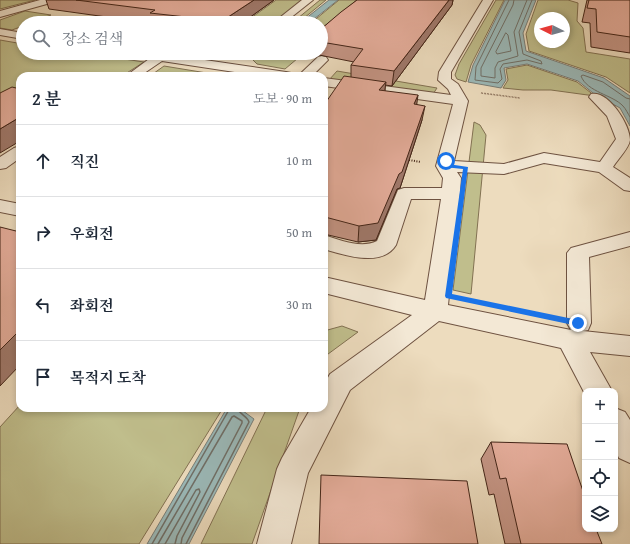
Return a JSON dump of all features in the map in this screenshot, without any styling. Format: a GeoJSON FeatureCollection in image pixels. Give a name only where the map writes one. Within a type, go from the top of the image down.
{"type":"FeatureCollection","features":[{"type":"Feature","properties":{"kind":"street"},"geometry":{"type":"LineString","coordinates":[[0,14],[50,0]]}},
{"type":"Feature","properties":{"kind":"street"},"geometry":{"type":"LineString","coordinates":[[287,16],[308,0]]}},
{"type":"Feature","properties":{"kind":"street"},"geometry":{"type":"LineString","coordinates":[[328,404],[340,382],[435,311],[451,193],[452,178],[446,166],[461,101],[453,87],[444,80],[445,72],[488,0]]}},
{"type":"Feature","properties":{"kind":"street"},"geometry":{"type":"LineString","coordinates":[[0,32],[16,35]]}},
{"type":"Feature","properties":{"kind":"street"},"geometry":{"type":"LineString","coordinates":[[138,72],[156,60]]}},
{"type":"Feature","properties":{"kind":"street"},"geometry":{"type":"LineString","coordinates":[[180,60],[260,72]]}},
{"type":"Feature","properties":{"kind":"street"},"geometry":{"type":"LineString","coordinates":[[221,66],[228,60]]}},
{"type":"Feature","properties":{"kind":"street"},"geometry":{"type":"LineString","coordinates":[[308,72],[322,60]]}},
{"type":"Feature","properties":{"kind":"street"},"geometry":{"type":"LineString","coordinates":[[328,83],[461,101]]}},
{"type":"Feature","properties":{"kind":"street"},"geometry":{"type":"LineString","coordinates":[[596,97],[614,114],[624,139],[604,168]]}},
{"type":"Feature","properties":{"kind":"street"},"geometry":{"type":"LineString","coordinates":[[0,164],[16,154]]}},
{"type":"Feature","properties":{"kind":"street"},"geometry":{"type":"LineString","coordinates":[[446,166],[504,168],[544,158],[604,168],[630,186]]}},
{"type":"Feature","properties":{"kind":"street"},"geometry":{"type":"LineString","coordinates":[[0,164],[16,167]]}},
{"type":"Feature","properties":{"kind":"street"},"geometry":{"type":"LineString","coordinates":[[328,243],[365,252],[379,250],[386,245],[404,194],[451,193]]}},
{"type":"Feature","properties":{"kind":"street"},"geometry":{"type":"LineString","coordinates":[[0,206],[16,209]]}},
{"type":"Feature","properties":{"kind":"street"},"geometry":{"type":"LineString","coordinates":[[597,388],[574,331],[578,253],[630,238]]}},
{"type":"Feature","properties":{"kind":"street"},"geometry":{"type":"LineString","coordinates":[[328,286],[435,311],[574,331],[630,346]]}},
{"type":"Feature","properties":{"kind":"street"},"geometry":{"type":"LineString","coordinates":[[328,298],[349,291]]}},
{"type":"Feature","properties":{"kind":"street"},"geometry":{"type":"LineString","coordinates":[[274,544],[293,469],[324,412]]}},
{"type":"Feature","properties":{"kind":"street"},"geometry":{"type":"LineString","coordinates":[[616,424],[630,448]]}},
{"type":"Feature","properties":{"kind":"path"},"geometry":{"type":"LineString","coordinates":[[480,100],[481,93],[520,98]]}},
{"type":"Feature","properties":{"kind":"shaded area"},"geometry":{"type":"Polygon","coordinates":[[[0,0],[35,0],[0,9],[0,0]]]}},
{"type":"Feature","properties":{"kind":"shaded area"},"geometry":{"type":"Polygon","coordinates":[[[276,0],[305,0],[283,16],[254,16],[276,0]]]}},
{"type":"Feature","properties":{"kind":"shaded area"},"geometry":{"type":"Polygon","coordinates":[[[320,0],[326,0],[307,16],[301,16],[320,0]]]}},
{"type":"Feature","properties":{"kind":"shaded area"},"geometry":{"type":"Polygon","coordinates":[[[339,0],[365,0],[328,33],[328,16],[320,16],[339,0]]]}},
{"type":"Feature","properties":{"kind":"shaded area"},"geometry":{"type":"Polygon","coordinates":[[[496,0],[504,0],[471,65],[466,82],[457,79],[455,75],[459,64],[496,0]]]}},
{"type":"Feature","properties":{"kind":"shaded area"},"geometry":{"type":"Polygon","coordinates":[[[538,0],[568,0],[578,3],[577,21],[583,28],[586,52],[630,59],[630,93],[606,77],[529,51],[526,34],[538,0]]]}},
{"type":"Feature","properties":{"kind":"shaded area"},"geometry":{"type":"Polygon","coordinates":[[[25,11],[51,15],[16,16],[16,29],[12,30],[0,28],[0,20],[25,11]]]}},
{"type":"Feature","properties":{"kind":"shaded area"},"geometry":{"type":"Polygon","coordinates":[[[0,40],[16,43],[16,60],[131,60],[144,62],[128,72],[16,72],[16,103],[0,112],[0,40]]]}},
{"type":"Feature","properties":{"kind":"shaded area"},"geometry":{"type":"Polygon","coordinates":[[[253,60],[296,60],[285,69],[257,64],[253,60]]]}},
{"type":"Feature","properties":{"kind":"shaded area"},"geometry":{"type":"Polygon","coordinates":[[[527,65],[577,82],[595,96],[551,90],[503,88],[508,80],[506,69],[527,65]]]}},
{"type":"Feature","properties":{"kind":"shaded area"},"geometry":{"type":"Polygon","coordinates":[[[164,66],[201,72],[156,72],[164,66]]]}},
{"type":"Feature","properties":{"kind":"shaded area"},"geometry":{"type":"Polygon","coordinates":[[[337,71],[437,88],[433,94],[329,80],[337,71]]]}},
{"type":"Feature","properties":{"kind":"shaded area"},"geometry":{"type":"Polygon","coordinates":[[[474,122],[480,125],[486,135],[471,294],[453,290],[474,122]]]}},
{"type":"Feature","properties":{"kind":"shaded area"},"geometry":{"type":"Polygon","coordinates":[[[342,326],[358,332],[328,354],[328,330],[342,326]]]}},
{"type":"Feature","properties":{"kind":"shaded area"},"geometry":{"type":"Polygon","coordinates":[[[16,409],[16,412],[221,412],[139,544],[0,544],[0,427],[16,409]]]}},
{"type":"Feature","properties":{"kind":"shaded area"},"geometry":{"type":"Polygon","coordinates":[[[265,412],[299,412],[252,544],[201,544],[265,412]]]}},
{"type":"Feature","properties":{"kind":"water"},"geometry":{"type":"Polygon","coordinates":[[[329,0],[338,0],[318,16],[309,16],[329,0]]]}},
{"type":"Feature","properties":{"kind":"water"},"geometry":{"type":"Polygon","coordinates":[[[505,0],[536,0],[523,33],[526,51],[604,78],[630,96],[630,126],[620,108],[593,93],[578,81],[527,64],[504,68],[506,80],[501,88],[468,82],[473,65],[505,0]]]}},
{"type":"Feature","properties":{"kind":"water"},"geometry":{"type":"Polygon","coordinates":[[[225,412],[244,412],[254,419],[189,544],[147,544],[225,412]]]}},
{"type":"Feature","properties":{"kind":"building"},"geometry":{"type":"Polygon","coordinates":[[[76,0],[254,0],[230,16],[177,16],[150,13],[155,10],[76,0]]]}},
{"type":"Feature","properties":{"kind":"building"},"geometry":{"type":"Polygon","coordinates":[[[357,0],[449,0],[394,71],[351,65],[363,49],[328,43],[328,23],[357,0]]]}},
{"type":"Feature","properties":{"kind":"building"},"geometry":{"type":"Polygon","coordinates":[[[589,0],[630,0],[630,37],[597,32],[596,9],[587,8],[589,0]]]}},
{"type":"Feature","properties":{"kind":"building"},"geometry":{"type":"Polygon","coordinates":[[[344,76],[386,82],[379,90],[418,95],[414,104],[425,106],[402,172],[399,174],[378,223],[359,226],[328,218],[328,99],[344,76]]]}},
{"type":"Feature","properties":{"kind":"building"},"geometry":{"type":"Polygon","coordinates":[[[12,87],[16,88],[16,119],[0,129],[0,93],[12,87]]]}},
{"type":"Feature","properties":{"kind":"building"},"geometry":{"type":"Polygon","coordinates":[[[0,227],[16,231],[16,334],[0,350],[0,227]]]}},
{"type":"Feature","properties":{"kind":"building"},"geometry":{"type":"Polygon","coordinates":[[[491,442],[567,444],[582,488],[582,532],[597,532],[602,544],[521,544],[506,478],[500,479],[491,442]]]}},
{"type":"Feature","properties":{"kind":"building"},"geometry":{"type":"Polygon","coordinates":[[[321,475],[467,481],[478,544],[319,544],[321,475]]]}},
{"type":"Feature","properties":{"kind":"route"},"geometry":{"type":"LineString","coordinates":[[446,161],[446,166],[466,167],[448,296],[578,323]]}}]}
